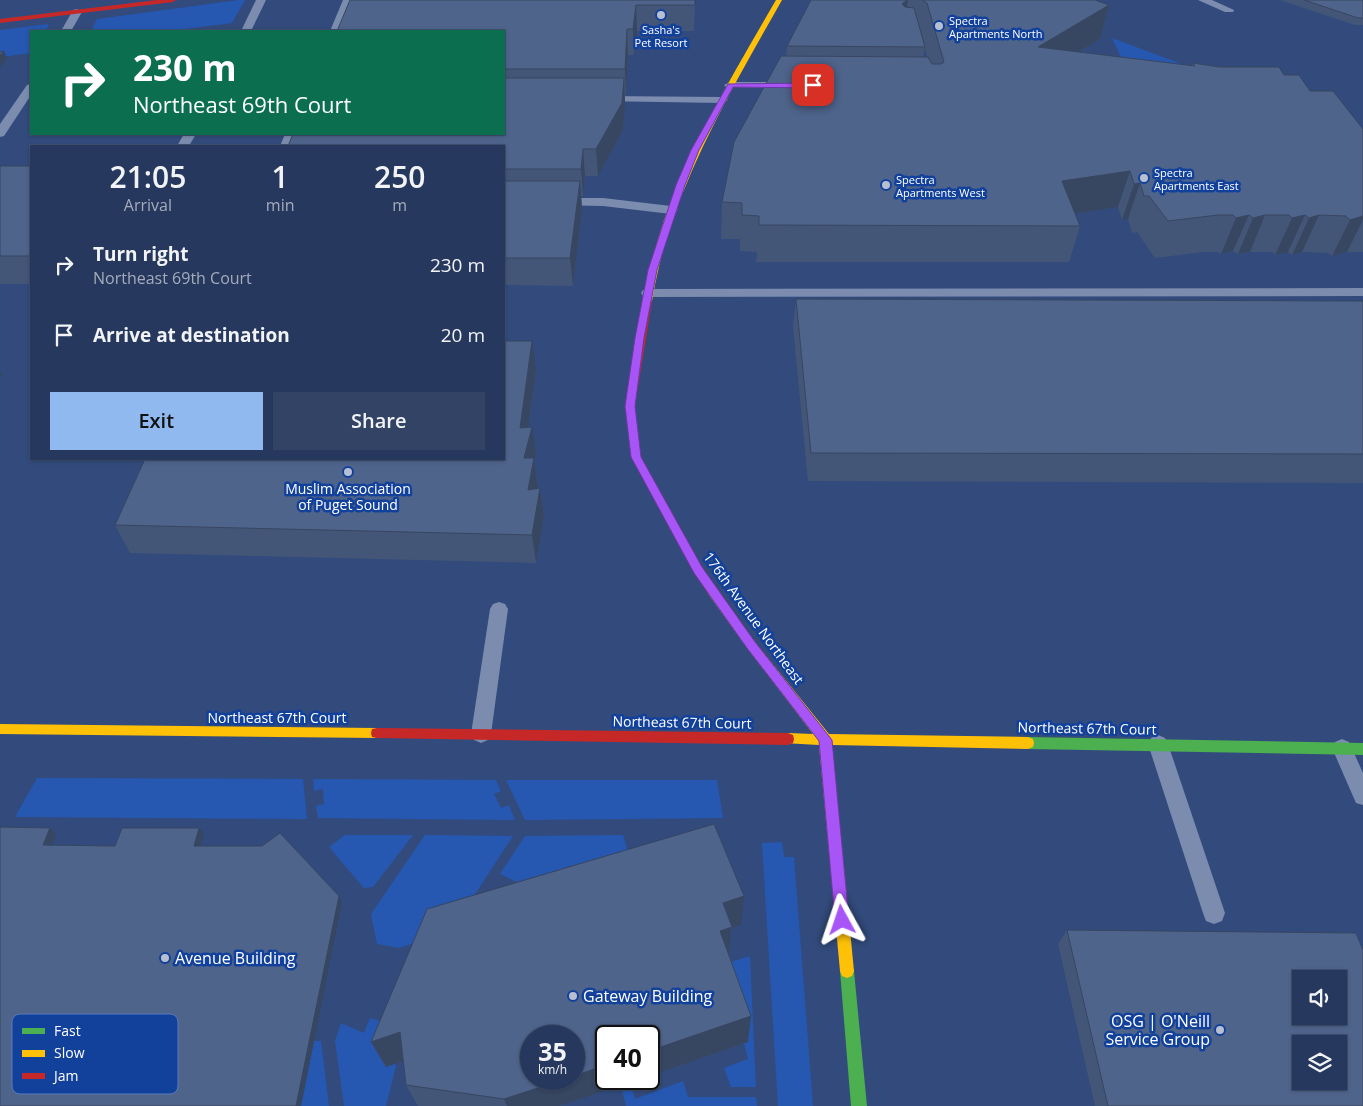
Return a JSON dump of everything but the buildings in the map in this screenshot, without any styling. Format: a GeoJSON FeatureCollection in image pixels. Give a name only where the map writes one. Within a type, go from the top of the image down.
{"type":"FeatureCollection","features":[{"type":"Feature","properties":{"kind":"street"},"geometry":{"type":"LineString","coordinates":[[0,21],[173,0]]}},
{"type":"Feature","properties":{"kind":"street","name":"176th Avenue Northeast"},"geometry":{"type":"LineString","coordinates":[[778,0],[695,150],[672,210],[652,270],[630,406],[636,457],[698,570],[751,645],[825,740]]}},
{"type":"Feature","properties":{"kind":"street","name":"Northeast 67th Court"},"geometry":{"type":"LineString","coordinates":[[0,730],[481,734],[1158,744],[1363,749]]}},
{"type":"Feature","properties":{"kind":"street"},"geometry":{"type":"LineString","coordinates":[[825,740],[859,1106]]}},
{"type":"Feature","properties":{"kind":"lane"},"geometry":{"type":"LineString","coordinates":[[244,30],[261,0]]}},
{"type":"Feature","properties":{"kind":"lane"},"geometry":{"type":"LineString","coordinates":[[1203,0],[1229,10],[1223,0]]}},
{"type":"Feature","properties":{"kind":"lane"},"geometry":{"type":"LineString","coordinates":[[336,30],[350,3]]}},
{"type":"Feature","properties":{"kind":"lane"},"geometry":{"type":"LineString","coordinates":[[67,30],[77,12]]}},
{"type":"Feature","properties":{"kind":"lane"},"geometry":{"type":"LineString","coordinates":[[730,85],[803,85]]}},
{"type":"Feature","properties":{"kind":"lane"},"geometry":{"type":"LineString","coordinates":[[0,133],[30,88]]}},
{"type":"Feature","properties":{"kind":"lane"},"geometry":{"type":"LineString","coordinates":[[590,99],[722,100]]}},
{"type":"Feature","properties":{"kind":"lane"},"geometry":{"type":"LineString","coordinates":[[544,202],[603,202],[672,210]]}},
{"type":"Feature","properties":{"kind":"lane"},"geometry":{"type":"LineString","coordinates":[[648,293],[1363,292]]}},
{"type":"Feature","properties":{"kind":"lane"},"geometry":{"type":"LineString","coordinates":[[481,734],[499,609]]}},
{"type":"Feature","properties":{"kind":"lane"},"geometry":{"type":"LineString","coordinates":[[1158,744],[1214,913]]}},
{"type":"Feature","properties":{"kind":"lane"},"geometry":{"type":"LineString","coordinates":[[1342,748],[1363,796]]}},
{"type":"Feature","properties":{"kind":"shaded area"},"geometry":{"type":"Polygon","coordinates":[[[245,0],[232,23],[177,30],[92,30],[97,19],[245,0]]]}},
{"type":"Feature","properties":{"kind":"shaded area"},"geometry":{"type":"Polygon","coordinates":[[[49,24],[46,30],[30,30],[30,53],[0,57],[0,30],[49,24]]]}},
{"type":"Feature","properties":{"kind":"shaded area"},"geometry":{"type":"Polygon","coordinates":[[[1112,38],[1184,65],[1124,63],[1112,38]]]}},
{"type":"Feature","properties":{"kind":"shaded area"},"geometry":{"type":"Polygon","coordinates":[[[37,778],[303,779],[307,819],[15,817],[37,778]]]}},
{"type":"Feature","properties":{"kind":"shaded area"},"geometry":{"type":"Polygon","coordinates":[[[313,779],[496,780],[501,791],[494,794],[501,808],[509,805],[515,820],[318,818],[316,806],[324,804],[323,789],[314,791],[313,779]]]}},
{"type":"Feature","properties":{"kind":"shaded area"},"geometry":{"type":"Polygon","coordinates":[[[506,780],[717,780],[723,818],[525,820],[506,780]]]}},
{"type":"Feature","properties":{"kind":"shaded area"},"geometry":{"type":"Polygon","coordinates":[[[345,835],[413,835],[373,887],[364,888],[329,847],[345,835]]]}},
{"type":"Feature","properties":{"kind":"shaded area"},"geometry":{"type":"Polygon","coordinates":[[[425,835],[513,836],[451,931],[399,948],[377,944],[371,914],[425,835]]]}},
{"type":"Feature","properties":{"kind":"shaded area"},"geometry":{"type":"Polygon","coordinates":[[[623,835],[633,870],[544,895],[500,874],[525,836],[623,835]]]}},
{"type":"Feature","properties":{"kind":"shaded area"},"geometry":{"type":"Polygon","coordinates":[[[782,842],[784,857],[794,857],[813,1106],[778,1106],[762,843],[782,842]]]}},
{"type":"Feature","properties":{"kind":"shaded area"},"geometry":{"type":"Polygon","coordinates":[[[750,956],[756,1087],[731,1087],[724,1068],[748,1059],[744,1043],[748,1042],[721,965],[750,956]]]}},
{"type":"Feature","properties":{"kind":"shaded area"},"geometry":{"type":"Polygon","coordinates":[[[370,1018],[402,1027],[392,1052],[396,1066],[386,1106],[344,1106],[335,1041],[341,1023],[364,1033],[370,1018]]]}},
{"type":"Feature","properties":{"kind":"shaded area"},"geometry":{"type":"Polygon","coordinates":[[[314,1041],[321,1041],[329,1106],[301,1106],[314,1041]]]}},
{"type":"Feature","properties":{"kind":"shaded area"},"geometry":{"type":"Polygon","coordinates":[[[683,1081],[688,1097],[756,1097],[757,1106],[626,1106],[622,1090],[632,1090],[635,1099],[683,1081]]]}},
{"type":"Feature","properties":{"kind":"traffic: fast"},"geometry":{"type":"LineString","coordinates":[[1028,743],[1363,749]]}},
{"type":"Feature","properties":{"kind":"traffic: fast"},"geometry":{"type":"LineString","coordinates":[[847,971],[859,1106]]}},
{"type":"Feature","properties":{"kind":"traffic: slow"},"geometry":{"type":"LineString","coordinates":[[647,301],[656,260],[683,182],[719,108],[779,0]]}},
{"type":"Feature","properties":{"kind":"traffic: slow"},"geometry":{"type":"LineString","coordinates":[[713,592],[751,645],[825,739],[847,971]]}},
{"type":"Feature","properties":{"kind":"traffic: slow"},"geometry":{"type":"LineString","coordinates":[[0,729],[377,733]]}},
{"type":"Feature","properties":{"kind":"traffic: slow"},"geometry":{"type":"LineString","coordinates":[[788,739],[1028,743]]}},
{"type":"Feature","properties":{"kind":"traffic: jam"},"geometry":{"type":"LineString","coordinates":[[0,21],[173,0]]}},
{"type":"Feature","properties":{"kind":"traffic: jam"},"geometry":{"type":"LineString","coordinates":[[647,301],[630,406],[636,457],[698,570],[713,592]]}},
{"type":"Feature","properties":{"kind":"traffic: jam"},"geometry":{"type":"LineString","coordinates":[[377,733],[788,739]]}},
{"type":"Feature","properties":{"kind":"place","name":"Sasha's Pet Resort"},"geometry":{"type":"Point","coordinates":[661,15]}},
{"type":"Feature","properties":{"kind":"place","name":"Spectra Apartments North"},"geometry":{"type":"Point","coordinates":[939,26]}},
{"type":"Feature","properties":{"kind":"place","name":"Spectra Apartments East"},"geometry":{"type":"Point","coordinates":[1144,178]}},
{"type":"Feature","properties":{"kind":"place","name":"Spectra Apartments West"},"geometry":{"type":"Point","coordinates":[886,185]}},
{"type":"Feature","properties":{"kind":"place","name":"Muslim Association of Puget Sound"},"geometry":{"type":"Point","coordinates":[348,472]}},
{"type":"Feature","properties":{"kind":"place","name":"Avenue Building"},"geometry":{"type":"Point","coordinates":[165,958]}},
{"type":"Feature","properties":{"kind":"place","name":"Gateway Building"},"geometry":{"type":"Point","coordinates":[573,996]}},
{"type":"Feature","properties":{"kind":"place","name":"OSG | O'Neill Service Group"},"geometry":{"type":"Point","coordinates":[1220,1030]}},
{"type":"Feature","properties":{"kind":"route"},"geometry":{"type":"LineString","coordinates":[[813,85],[730,85],[695,150],[680,185],[652,270],[630,406],[636,457],[698,570],[751,645],[825,740],[842,920]]}}]}
